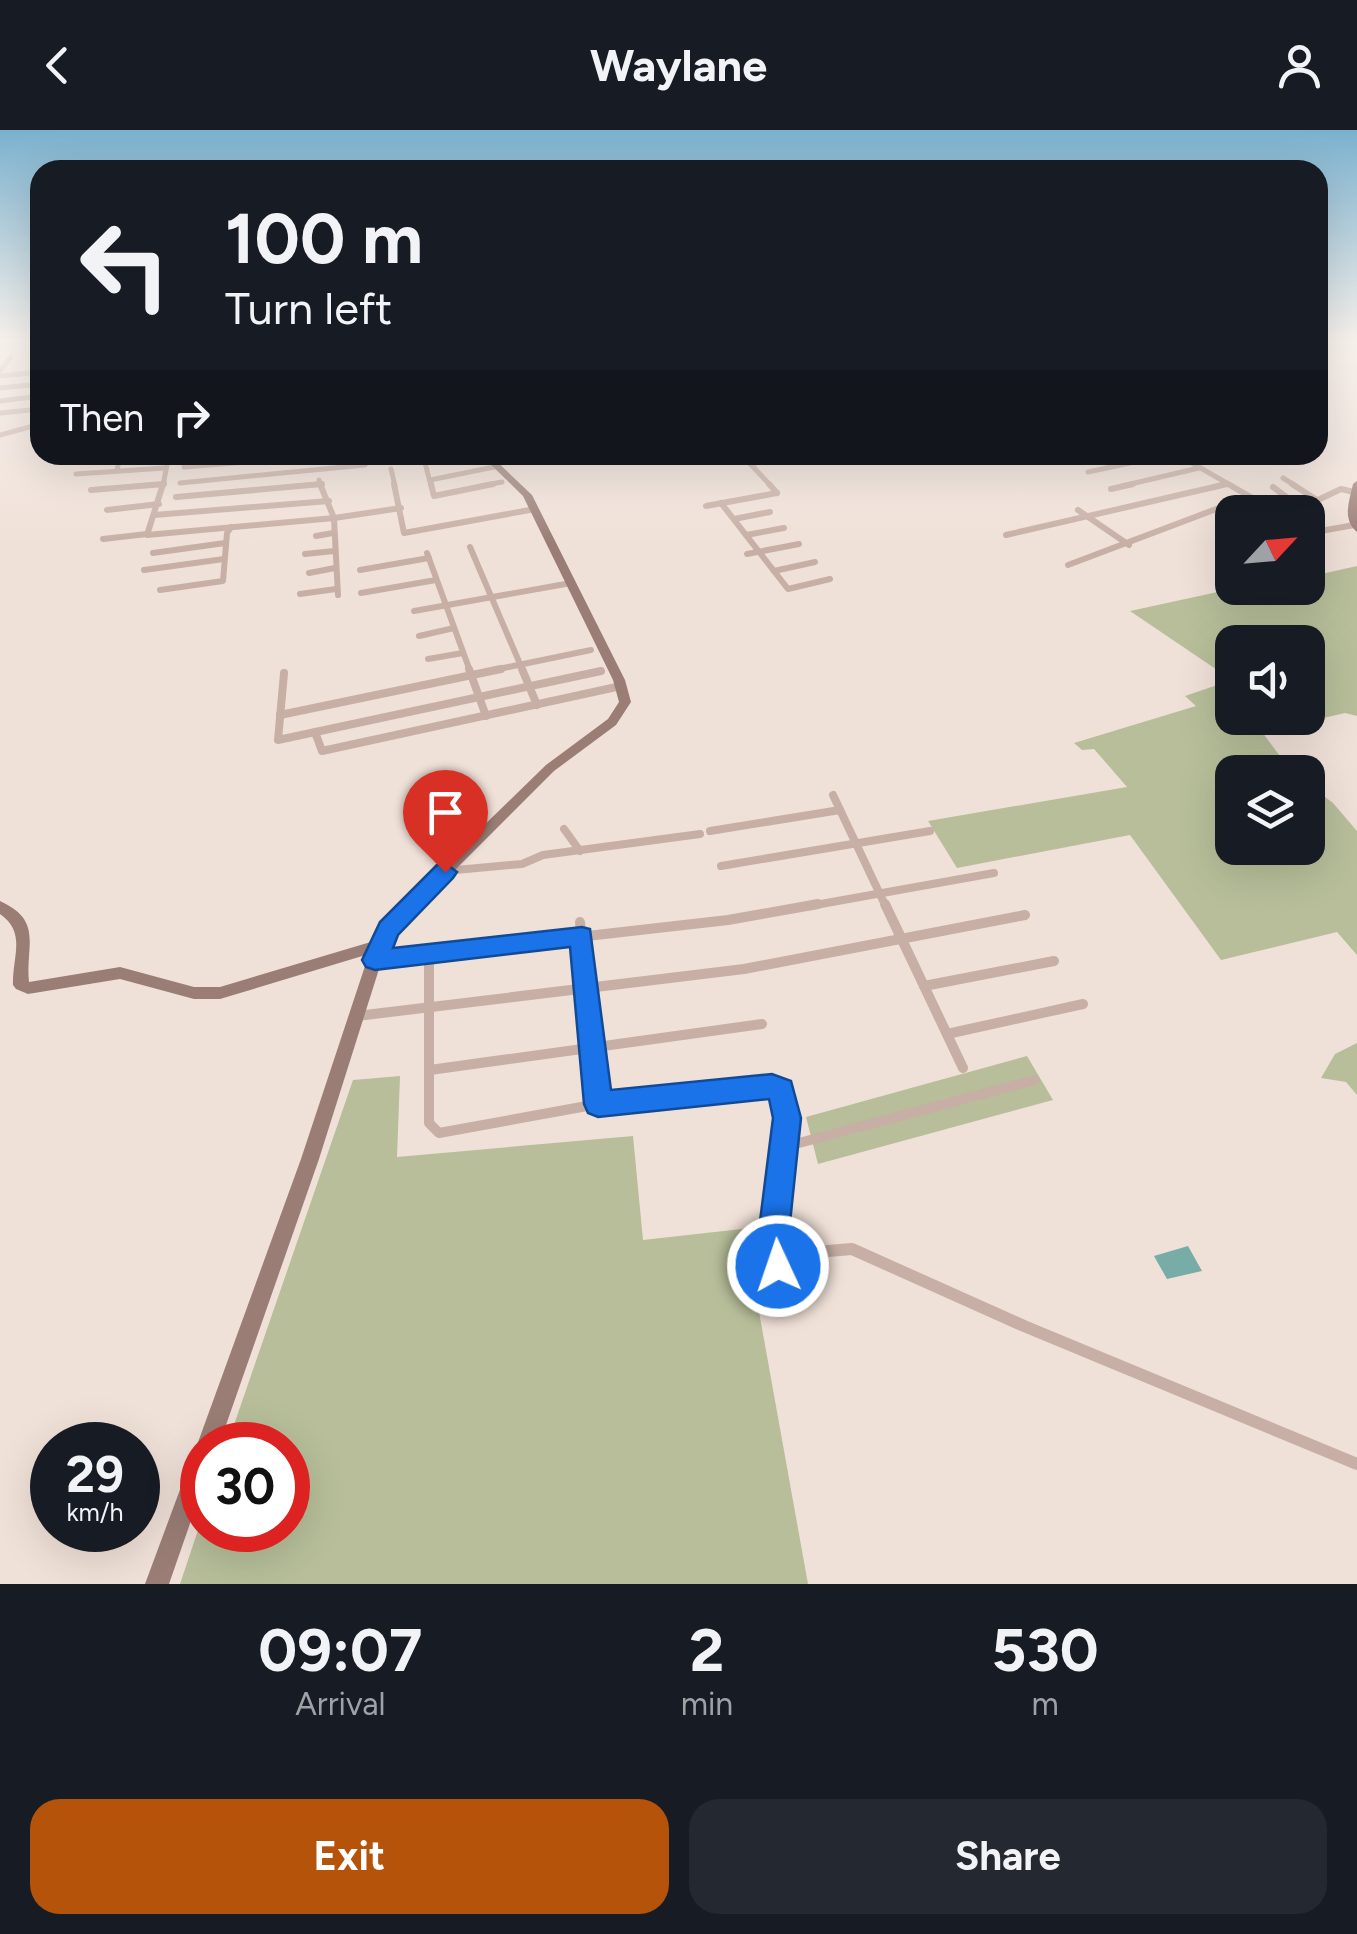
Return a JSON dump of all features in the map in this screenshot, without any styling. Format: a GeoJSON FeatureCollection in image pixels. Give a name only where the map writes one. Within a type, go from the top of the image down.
{"type":"FeatureCollection","features":[{"type":"Feature","properties":{"kind":"street"},"geometry":{"type":"LineString","coordinates":[[0,414],[30,411]]}},
{"type":"Feature","properties":{"kind":"street"},"geometry":{"type":"LineString","coordinates":[[14,419],[30,413]]}},
{"type":"Feature","properties":{"kind":"street"},"geometry":{"type":"LineString","coordinates":[[0,436],[30,427]]}},
{"type":"Feature","properties":{"kind":"street"},"geometry":{"type":"LineString","coordinates":[[117,472],[118,465]]}},
{"type":"Feature","properties":{"kind":"street"},"geometry":{"type":"LineString","coordinates":[[147,534],[159,504],[166,465]]}},
{"type":"Feature","properties":{"kind":"street"},"geometry":{"type":"LineString","coordinates":[[172,514],[184,466],[194,465]]}},
{"type":"Feature","properties":{"kind":"street"},"geometry":{"type":"LineString","coordinates":[[300,594],[337,592],[334,518],[322,484],[310,465]]}},
{"type":"Feature","properties":{"kind":"street"},"geometry":{"type":"LineString","coordinates":[[180,483],[365,465]]}},
{"type":"Feature","properties":{"kind":"street"},"geometry":{"type":"LineString","coordinates":[[426,465],[434,496],[500,474]]}},
{"type":"Feature","properties":{"kind":"street"},"geometry":{"type":"LineString","coordinates":[[216,1422],[377,952],[406,910],[550,768],[612,722],[625,702],[622,686],[521,486],[493,465]]}},
{"type":"Feature","properties":{"kind":"street"},"geometry":{"type":"LineString","coordinates":[[706,506],[777,492],[751,465]]}},
{"type":"Feature","properties":{"kind":"street"},"geometry":{"type":"LineString","coordinates":[[1088,472],[1121,465]]}},
{"type":"Feature","properties":{"kind":"street"},"geometry":{"type":"LineString","coordinates":[[1194,465],[1245,495]]}},
{"type":"Feature","properties":{"kind":"street"},"geometry":{"type":"LineString","coordinates":[[76,474],[165,468]]}},
{"type":"Feature","properties":{"kind":"street"},"geometry":{"type":"LineString","coordinates":[[1111,489],[1199,468]]}},
{"type":"Feature","properties":{"kind":"street"},"geometry":{"type":"LineString","coordinates":[[391,469],[401,508],[402,531],[407,534],[534,510]]}},
{"type":"Feature","properties":{"kind":"street"},"geometry":{"type":"LineString","coordinates":[[430,480],[500,474]]}},
{"type":"Feature","properties":{"kind":"street"},"geometry":{"type":"LineString","coordinates":[[1283,478],[1309,495]]}},
{"type":"Feature","properties":{"kind":"street"},"geometry":{"type":"LineString","coordinates":[[92,490],[164,484]]}},
{"type":"Feature","properties":{"kind":"street"},"geometry":{"type":"LineString","coordinates":[[176,498],[322,484]]}},
{"type":"Feature","properties":{"kind":"street"},"geometry":{"type":"LineString","coordinates":[[1006,535],[1227,484]]}},
{"type":"Feature","properties":{"kind":"street"},"geometry":{"type":"LineString","coordinates":[[1272,487],[1283,495]]}},
{"type":"Feature","properties":{"kind":"street"},"geometry":{"type":"LineString","coordinates":[[1325,496],[1356,488],[1356,527],[1325,531]]}},
{"type":"Feature","properties":{"kind":"street"},"geometry":{"type":"LineString","coordinates":[[154,515],[329,501]]}},
{"type":"Feature","properties":{"kind":"street"},"geometry":{"type":"LineString","coordinates":[[721,503],[788,589],[830,579]]}},
{"type":"Feature","properties":{"kind":"street"},"geometry":{"type":"LineString","coordinates":[[106,510],[159,504]]}},
{"type":"Feature","properties":{"kind":"street"},"geometry":{"type":"LineString","coordinates":[[102,538],[334,518],[401,508]]}},
{"type":"Feature","properties":{"kind":"street"},"geometry":{"type":"LineString","coordinates":[[1065,563],[1128,545],[1215,508]]}},
{"type":"Feature","properties":{"kind":"street"},"geometry":{"type":"LineString","coordinates":[[1078,510],[1128,545]]}},
{"type":"Feature","properties":{"kind":"street"},"geometry":{"type":"LineString","coordinates":[[734,519],[770,512]]}},
{"type":"Feature","properties":{"kind":"street"},"geometry":{"type":"LineString","coordinates":[[160,590],[223,581],[225,543],[231,528]]}},
{"type":"Feature","properties":{"kind":"street"},"geometry":{"type":"LineString","coordinates":[[746,535],[784,528]]}},
{"type":"Feature","properties":{"kind":"street"},"geometry":{"type":"LineString","coordinates":[[316,536],[333,533]]}},
{"type":"Feature","properties":{"kind":"street"},"geometry":{"type":"LineString","coordinates":[[153,552],[225,543]]}},
{"type":"Feature","properties":{"kind":"street"},"geometry":{"type":"LineString","coordinates":[[747,554],[799,544]]}},
{"type":"Feature","properties":{"kind":"street"},"geometry":{"type":"LineString","coordinates":[[470,547],[537,705]]}},
{"type":"Feature","properties":{"kind":"street"},"geometry":{"type":"LineString","coordinates":[[305,554],[334,551]]}},
{"type":"Feature","properties":{"kind":"street"},"geometry":{"type":"LineString","coordinates":[[360,570],[428,556],[486,716]]}},
{"type":"Feature","properties":{"kind":"street"},"geometry":{"type":"LineString","coordinates":[[144,570],[224,558]]}},
{"type":"Feature","properties":{"kind":"street"},"geometry":{"type":"LineString","coordinates":[[774,570],[815,562]]}},
{"type":"Feature","properties":{"kind":"street"},"geometry":{"type":"LineString","coordinates":[[308,573],[335,568]]}},
{"type":"Feature","properties":{"kind":"street"},"geometry":{"type":"LineString","coordinates":[[361,593],[436,580]]}},
{"type":"Feature","properties":{"kind":"street"},"geometry":{"type":"LineString","coordinates":[[414,611],[571,582]]}},
{"type":"Feature","properties":{"kind":"street"},"geometry":{"type":"LineString","coordinates":[[419,636],[454,628]]}},
{"type":"Feature","properties":{"kind":"street"},"geometry":{"type":"LineString","coordinates":[[280,715],[591,650]]}},
{"type":"Feature","properties":{"kind":"street"},"geometry":{"type":"LineString","coordinates":[[428,660],[463,652]]}},
{"type":"Feature","properties":{"kind":"street"},"geometry":{"type":"LineString","coordinates":[[284,672],[278,740],[601,671]]}},
{"type":"Feature","properties":{"kind":"street"},"geometry":{"type":"LineString","coordinates":[[316,732],[322,751],[622,686]]}},
{"type":"Feature","properties":{"kind":"street"},"geometry":{"type":"LineString","coordinates":[[833,795],[963,1068]]}},
{"type":"Feature","properties":{"kind":"street"},"geometry":{"type":"LineString","coordinates":[[445,872],[522,864],[543,856],[840,810]]}},
{"type":"Feature","properties":{"kind":"street"},"geometry":{"type":"LineString","coordinates":[[564,829],[580,850]]}},
{"type":"Feature","properties":{"kind":"street"},"geometry":{"type":"LineString","coordinates":[[721,866],[930,831]]}},
{"type":"Feature","properties":{"kind":"street"},"geometry":{"type":"LineString","coordinates":[[0,907],[19,922],[24,934],[19,977],[20,984],[28,988],[120,973],[194,993],[220,993],[377,952],[430,953],[728,920],[994,873]]}},
{"type":"Feature","properties":{"kind":"street"},"geometry":{"type":"LineString","coordinates":[[357,1016],[744,968],[1024,915]]}},
{"type":"Feature","properties":{"kind":"street"},"geometry":{"type":"LineString","coordinates":[[580,922],[598,1104]]}},
{"type":"Feature","properties":{"kind":"street"},"geometry":{"type":"LineString","coordinates":[[430,953],[429,1123],[439,1133],[598,1104],[772,1086],[781,1090],[786,1103],[772,1253],[778,1266],[828,1251],[852,1249],[1357,1464]]}},
{"type":"Feature","properties":{"kind":"street"},"geometry":{"type":"LineString","coordinates":[[924,986],[1054,961]]}},
{"type":"Feature","properties":{"kind":"street"},"geometry":{"type":"LineString","coordinates":[[946,1034],[1083,1004]]}},
{"type":"Feature","properties":{"kind":"street"},"geometry":{"type":"LineString","coordinates":[[430,1070],[762,1024]]}},
{"type":"Feature","properties":{"kind":"street"},"geometry":{"type":"LineString","coordinates":[[784,1147],[1035,1080]]}},
{"type":"Feature","properties":{"kind":"street"},"geometry":{"type":"LineString","coordinates":[[157,1584],[180,1521]]}},
{"type":"Feature","properties":{"kind":"green space"},"geometry":{"type":"Polygon","coordinates":[[[1357,566],[1357,716],[1345,713],[1325,718],[1325,625],[1215,625],[1215,668],[1130,611],[1215,593],[1215,605],[1325,605],[1325,573],[1357,566]]]}},
{"type":"Feature","properties":{"kind":"green space"},"geometry":{"type":"Polygon","coordinates":[[[1215,686],[1215,735],[1264,735],[1279,755],[1215,755],[1215,865],[1325,865],[1325,797],[1357,831],[1357,955],[1337,932],[1221,960],[1130,835],[957,868],[928,821],[1127,787],[1094,749],[1082,750],[1074,743],[1196,706],[1185,696],[1215,686]]]}},
{"type":"Feature","properties":{"kind":"green space"},"geometry":{"type":"Polygon","coordinates":[[[1357,1043],[1357,1095],[1346,1082],[1321,1078],[1335,1054],[1357,1043]]]}},
{"type":"Feature","properties":{"kind":"green space"},"geometry":{"type":"Polygon","coordinates":[[[1027,1056],[1053,1100],[818,1164],[806,1117],[1027,1056]]]}},
{"type":"Feature","properties":{"kind":"green space"},"geometry":{"type":"Polygon","coordinates":[[[400,1076],[397,1157],[633,1136],[643,1240],[768,1226],[764,1292],[756,1295],[808,1584],[180,1584],[191,1552],[310,1552],[310,1422],[235,1422],[353,1080],[400,1076]]]}},
{"type":"Feature","properties":{"kind":"water"},"geometry":{"type":"Polygon","coordinates":[[[1188,1246],[1202,1271],[1167,1279],[1154,1256],[1188,1246]]]}},
{"type":"Feature","properties":{"kind":"route"},"geometry":{"type":"LineString","coordinates":[[445,872],[389,929],[375,960],[582,936],[598,1104],[772,1086],[781,1090],[787,1118],[772,1253],[778,1266]]}}]}
